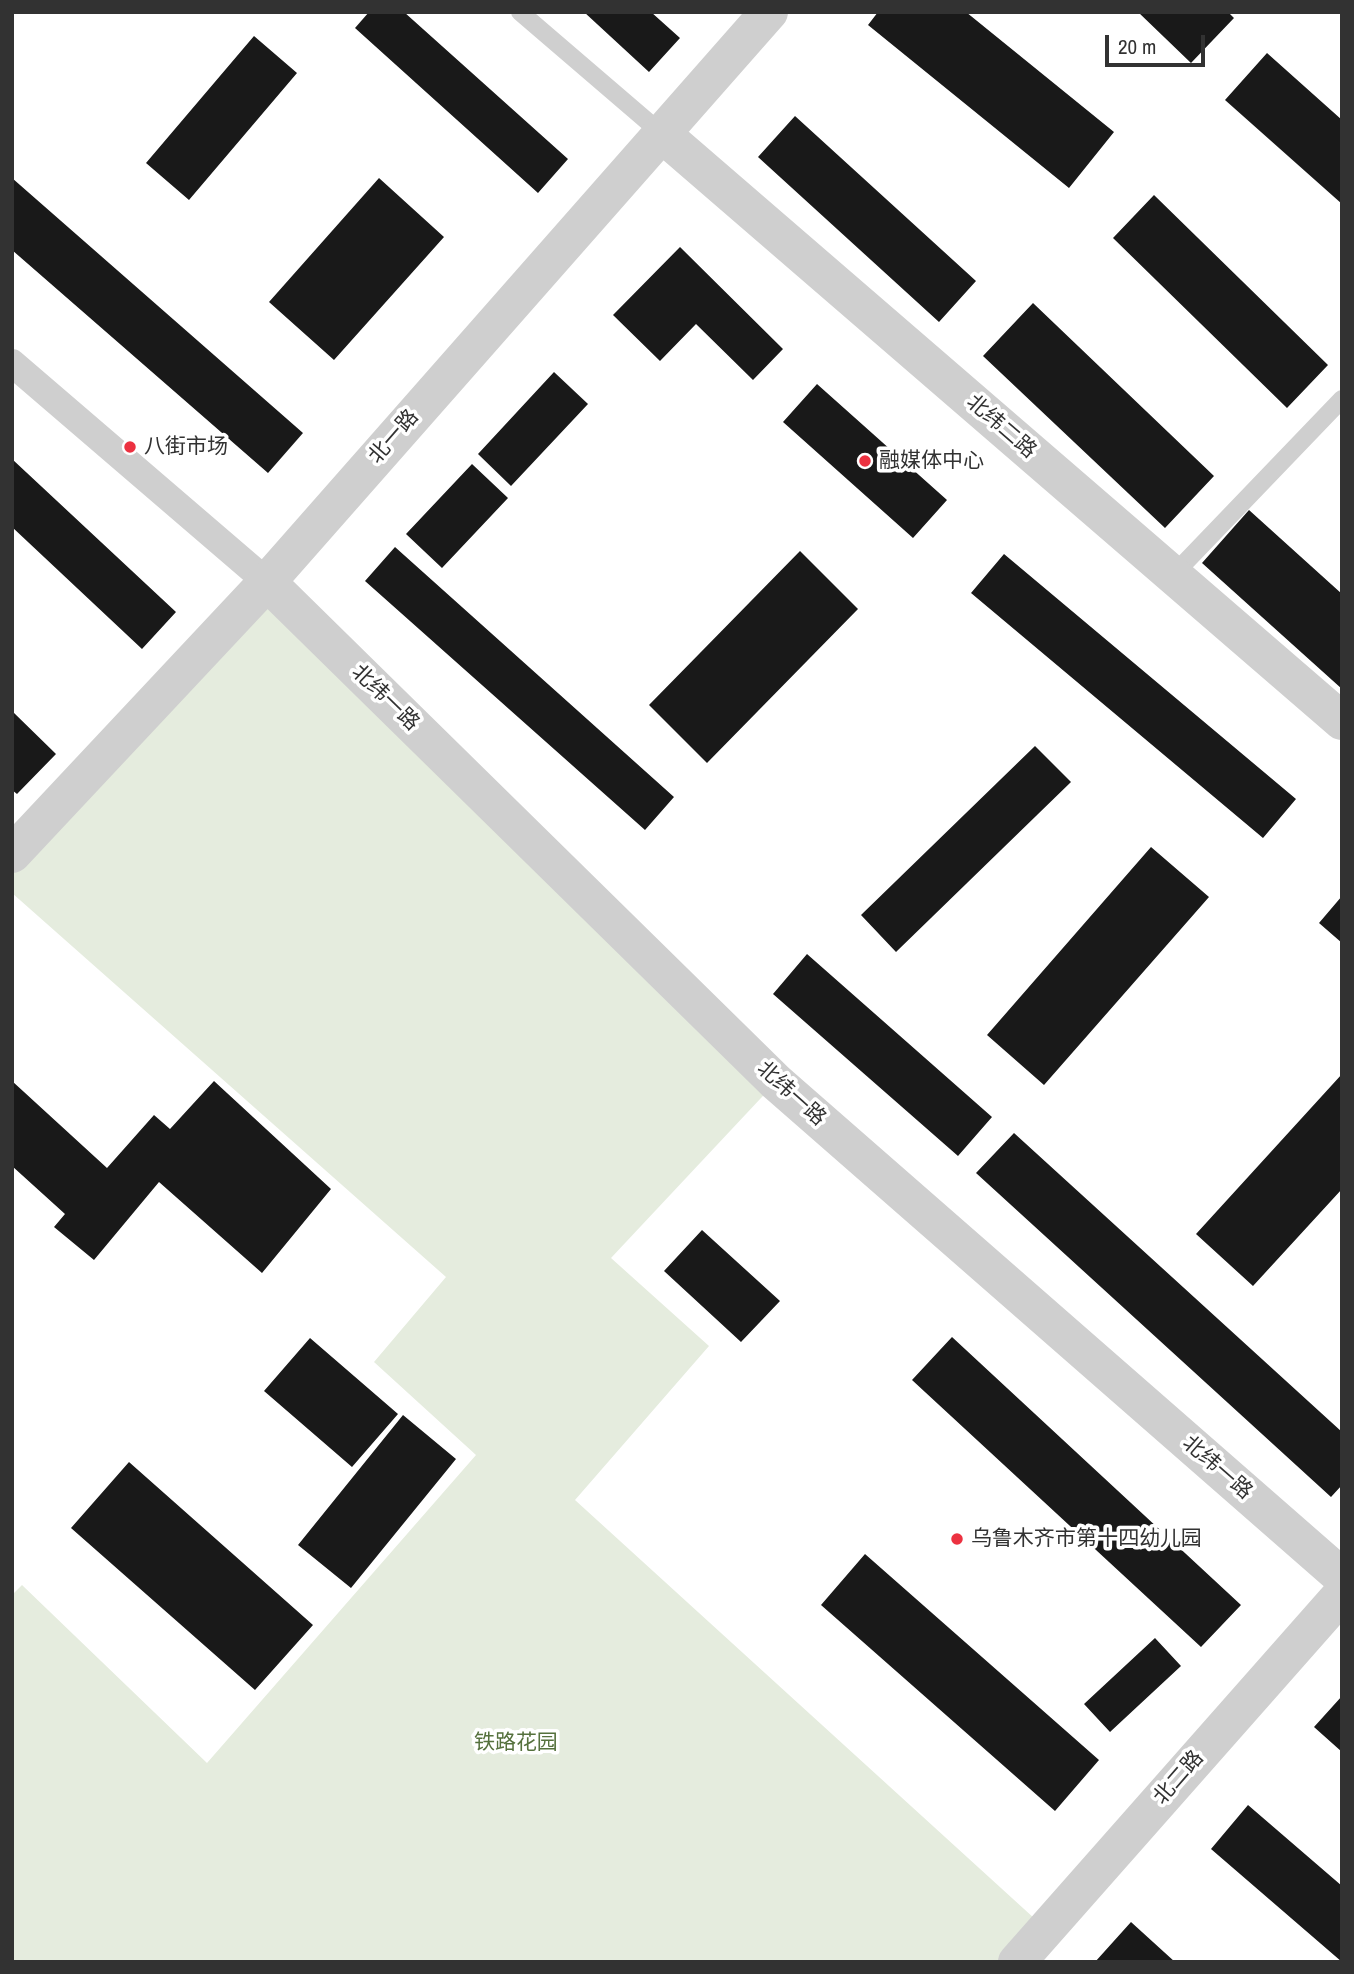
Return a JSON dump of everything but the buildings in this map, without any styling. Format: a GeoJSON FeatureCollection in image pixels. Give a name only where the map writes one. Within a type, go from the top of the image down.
{"type":"FeatureCollection","features":[{"type":"Feature","properties":{"kind":"street","name":"北一路"},"geometry":{"type":"LineString","coordinates":[[12,854],[267,582],[769,12]]}},
{"type":"Feature","properties":{"kind":"street","name":"北纬二路"},"geometry":{"type":"LineString","coordinates":[[661,133],[1342,721]]}},
{"type":"Feature","properties":{"kind":"street"},"geometry":{"type":"LineString","coordinates":[[12,363],[267,582]]}},
{"type":"Feature","properties":{"kind":"street","name":"北纬一路"},"geometry":{"type":"LineString","coordinates":[[267,582],[776,1082],[1342,1577]]}},
{"type":"Feature","properties":{"kind":"street","name":"北二路"},"geometry":{"type":"LineString","coordinates":[[1017,1962],[1342,1594]]}},
{"type":"Feature","properties":{"kind":"lane"},"geometry":{"type":"LineString","coordinates":[[520,12],[661,133]]}},
{"type":"Feature","properties":{"kind":"lane"},"geometry":{"type":"LineString","coordinates":[[1172,575],[1342,399]]}},
{"type":"Feature","properties":{"kind":"green space","name":"铁路花园"},"geometry":{"type":"Polygon","coordinates":[[[267,582],[776,1082],[611,1258],[709,1346],[575,1500],[1046,1929],[1017,1962],[12,1962],[12,1595],[22,1585],[207,1763],[476,1455],[374,1362],[446,1277],[12,893],[12,854],[267,582]]]}},
{"type":"Feature","properties":{"kind":"place","name":"八街市场"},"geometry":{"type":"Point","coordinates":[130,447]}},
{"type":"Feature","properties":{"kind":"place","name":"融媒体中心"},"geometry":{"type":"Point","coordinates":[865,461]}},
{"type":"Feature","properties":{"kind":"place","name":"乌鲁木齐市第十四幼儿园"},"geometry":{"type":"Point","coordinates":[957,1539]}}]}
